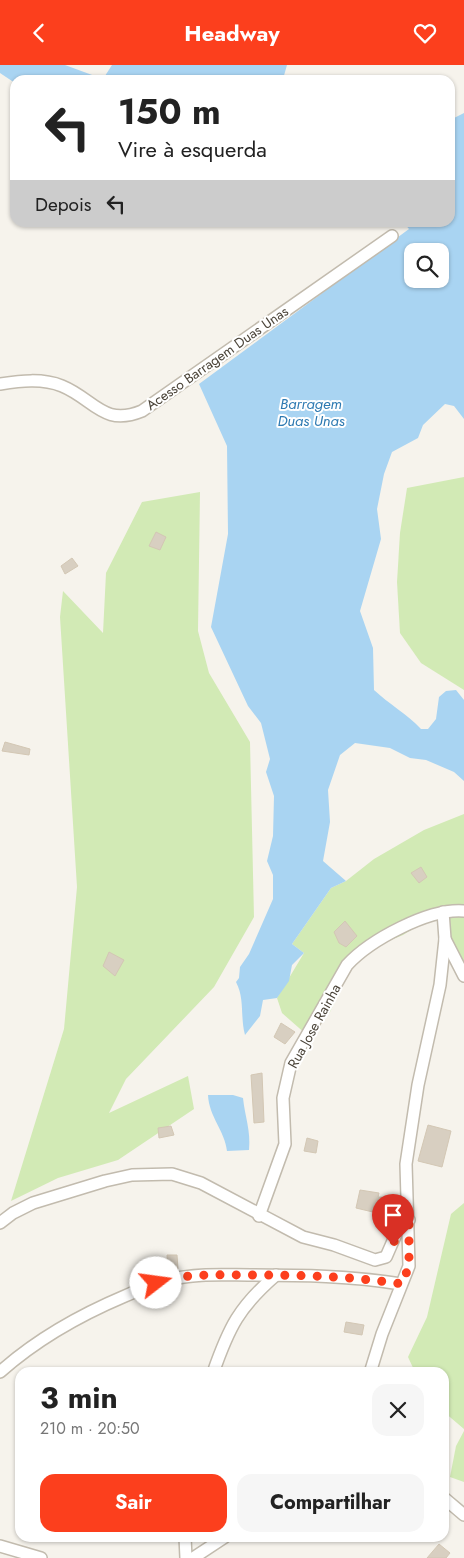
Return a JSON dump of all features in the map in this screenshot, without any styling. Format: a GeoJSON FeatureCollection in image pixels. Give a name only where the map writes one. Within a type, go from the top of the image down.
{"type":"FeatureCollection","features":[{"type":"Feature","properties":{"kind":"street","name":"Acesso Barragem Duas Unas"},"geometry":{"type":"LineString","coordinates":[[0,384],[22,381],[61,386],[101,411],[116,417],[130,416],[142,411],[392,236]]}},
{"type":"Feature","properties":{"kind":"street","name":"Rua Jose Rainha"},"geometry":{"type":"LineString","coordinates":[[259,1215],[285,1144],[284,1099],[291,1063],[347,965],[357,954],[374,942],[444,912],[464,911]]}},
{"type":"Feature","properties":{"kind":"street"},"geometry":{"type":"LineString","coordinates":[[372,1367],[382,1334],[409,1266],[406,1164],[418,1085],[440,985],[445,939],[444,912]]}},
{"type":"Feature","properties":{"kind":"street"},"geometry":{"type":"LineString","coordinates":[[445,939],[464,976]]}},
{"type":"Feature","properties":{"kind":"street"},"geometry":{"type":"LineString","coordinates":[[0,1223],[13,1213],[59,1194],[105,1181],[153,1173],[189,1178],[302,1237],[334,1245],[375,1259],[386,1257],[400,1225],[409,1220]]}},
{"type":"Feature","properties":{"kind":"street"},"geometry":{"type":"LineString","coordinates":[[215,1367],[232,1323],[250,1298],[276,1275]]}},
{"type":"Feature","properties":{"kind":"street"},"geometry":{"type":"LineString","coordinates":[[0,1372],[39,1341],[70,1322],[116,1300],[166,1280],[185,1276],[338,1276],[402,1284]]}},
{"type":"Feature","properties":{"kind":"street"},"geometry":{"type":"LineString","coordinates":[[449,1502],[464,1515]]}},
{"type":"Feature","properties":{"kind":"street"},"geometry":{"type":"LineString","coordinates":[[185,1542],[186,1558]]}},
{"type":"Feature","properties":{"kind":"street"},"geometry":{"type":"LineString","coordinates":[[193,1558],[217,1542]]}},
{"type":"Feature","properties":{"kind":"street"},"geometry":{"type":"LineString","coordinates":[[0,1546],[41,1558]]}},
{"type":"Feature","properties":{"kind":"green space"},"geometry":{"type":"Polygon","coordinates":[[[464,477],[464,690],[421,663],[400,633],[397,582],[400,533],[407,488],[464,477]]]}},
{"type":"Feature","properties":{"kind":"green space"},"geometry":{"type":"Polygon","coordinates":[[[200,492],[198,631],[209,673],[250,742],[254,917],[214,987],[126,1079],[109,1113],[188,1076],[194,1109],[118,1160],[58,1178],[11,1201],[64,1029],[77,887],[60,617],[63,591],[103,633],[106,573],[142,502],[200,492]]]}},
{"type":"Feature","properties":{"kind":"green space"},"geometry":{"type":"Polygon","coordinates":[[[464,814],[464,963],[451,939],[448,912],[435,915],[403,935],[357,954],[330,1012],[307,1035],[282,1013],[277,998],[304,953],[292,944],[331,888],[346,881],[374,859],[424,830],[464,814]]]}},
{"type":"Feature","properties":{"kind":"green space"},"geometry":{"type":"Polygon","coordinates":[[[464,1203],[464,1429],[449,1416],[449,1367],[413,1367],[408,1357],[427,1317],[451,1214],[464,1203]]]}},
{"type":"Feature","properties":{"kind":"green space"},"geometry":{"type":"Polygon","coordinates":[[[464,1431],[464,1482],[450,1477],[456,1446],[464,1431]]]}},
{"type":"Feature","properties":{"kind":"water"},"geometry":{"type":"Polygon","coordinates":[[[0,65],[65,65],[92,75],[10,75],[10,80],[0,73],[0,65]]]}},
{"type":"Feature","properties":{"kind":"water"},"geometry":{"type":"Polygon","coordinates":[[[112,65],[287,65],[284,75],[106,75],[112,65]]]}},
{"type":"Feature","properties":{"kind":"water","name":"Barragem Duas Unas"},"geometry":{"type":"Polygon","coordinates":[[[464,113],[464,419],[454,406],[445,404],[423,425],[418,438],[392,452],[384,474],[377,509],[381,539],[360,611],[373,648],[374,690],[421,729],[428,729],[436,719],[439,697],[446,691],[456,690],[464,700],[464,781],[454,772],[426,760],[410,758],[390,748],[355,743],[340,755],[328,790],[330,822],[323,861],[346,881],[331,888],[292,944],[304,953],[292,965],[289,981],[277,998],[263,1000],[260,1016],[245,1035],[239,988],[236,982],[239,978],[240,967],[249,954],[273,899],[273,875],[267,861],[273,836],[274,796],[266,772],[270,759],[261,723],[248,706],[211,627],[228,534],[227,446],[199,384],[409,229],[407,227],[455,227],[455,118],[464,113]]]}},
{"type":"Feature","properties":{"kind":"water"},"geometry":{"type":"Polygon","coordinates":[[[208,1095],[233,1095],[243,1098],[249,1130],[249,1150],[227,1151],[226,1144],[211,1110],[208,1095]]]}},
{"type":"Feature","properties":{"kind":"building"},"geometry":{"type":"Polygon","coordinates":[[[156,532],[166,537],[160,550],[149,546],[156,532]]]}},
{"type":"Feature","properties":{"kind":"building"},"geometry":{"type":"Polygon","coordinates":[[[72,558],[78,566],[65,574],[61,566],[72,558]]]}},
{"type":"Feature","properties":{"kind":"building"},"geometry":{"type":"Polygon","coordinates":[[[5,742],[30,749],[29,755],[2,751],[5,742]]]}},
{"type":"Feature","properties":{"kind":"building"},"geometry":{"type":"Polygon","coordinates":[[[421,867],[427,877],[419,883],[411,873],[421,867]]]}},
{"type":"Feature","properties":{"kind":"building"},"geometry":{"type":"Polygon","coordinates":[[[345,921],[357,936],[346,947],[339,943],[334,932],[345,921]]]}},
{"type":"Feature","properties":{"kind":"building"},"geometry":{"type":"Polygon","coordinates":[[[109,952],[124,960],[115,976],[103,966],[109,952]]]}},
{"type":"Feature","properties":{"kind":"building"},"geometry":{"type":"Polygon","coordinates":[[[281,1023],[295,1032],[285,1044],[274,1037],[281,1023]]]}},
{"type":"Feature","properties":{"kind":"building"},"geometry":{"type":"Polygon","coordinates":[[[262,1073],[264,1122],[254,1123],[251,1075],[262,1073]]]}},
{"type":"Feature","properties":{"kind":"building"},"geometry":{"type":"Polygon","coordinates":[[[428,1125],[451,1131],[442,1167],[418,1161],[428,1125]]]}},
{"type":"Feature","properties":{"kind":"building"},"geometry":{"type":"Polygon","coordinates":[[[171,1126],[174,1135],[159,1138],[158,1128],[171,1126]]]}},
{"type":"Feature","properties":{"kind":"building"},"geometry":{"type":"Polygon","coordinates":[[[307,1138],[318,1141],[316,1153],[304,1151],[307,1138]]]}},
{"type":"Feature","properties":{"kind":"building"},"geometry":{"type":"Polygon","coordinates":[[[360,1190],[379,1193],[378,1197],[399,1198],[398,1218],[356,1208],[360,1190]]]}},
{"type":"Feature","properties":{"kind":"building"},"geometry":{"type":"Polygon","coordinates":[[[167,1255],[177,1255],[178,1269],[168,1270],[167,1255]]]}},
{"type":"Feature","properties":{"kind":"building"},"geometry":{"type":"Polygon","coordinates":[[[346,1322],[364,1325],[362,1335],[344,1332],[346,1322]]]}},
{"type":"Feature","properties":{"kind":"building"},"geometry":{"type":"Polygon","coordinates":[[[439,1544],[450,1553],[446,1558],[427,1558],[439,1544]]]}},
{"type":"Feature","properties":{"kind":"route"},"geometry":{"type":"LineString","coordinates":[[156,1283],[185,1276],[298,1275],[338,1276],[402,1284],[409,1266],[409,1220],[400,1225],[393,1245]]}}]}
